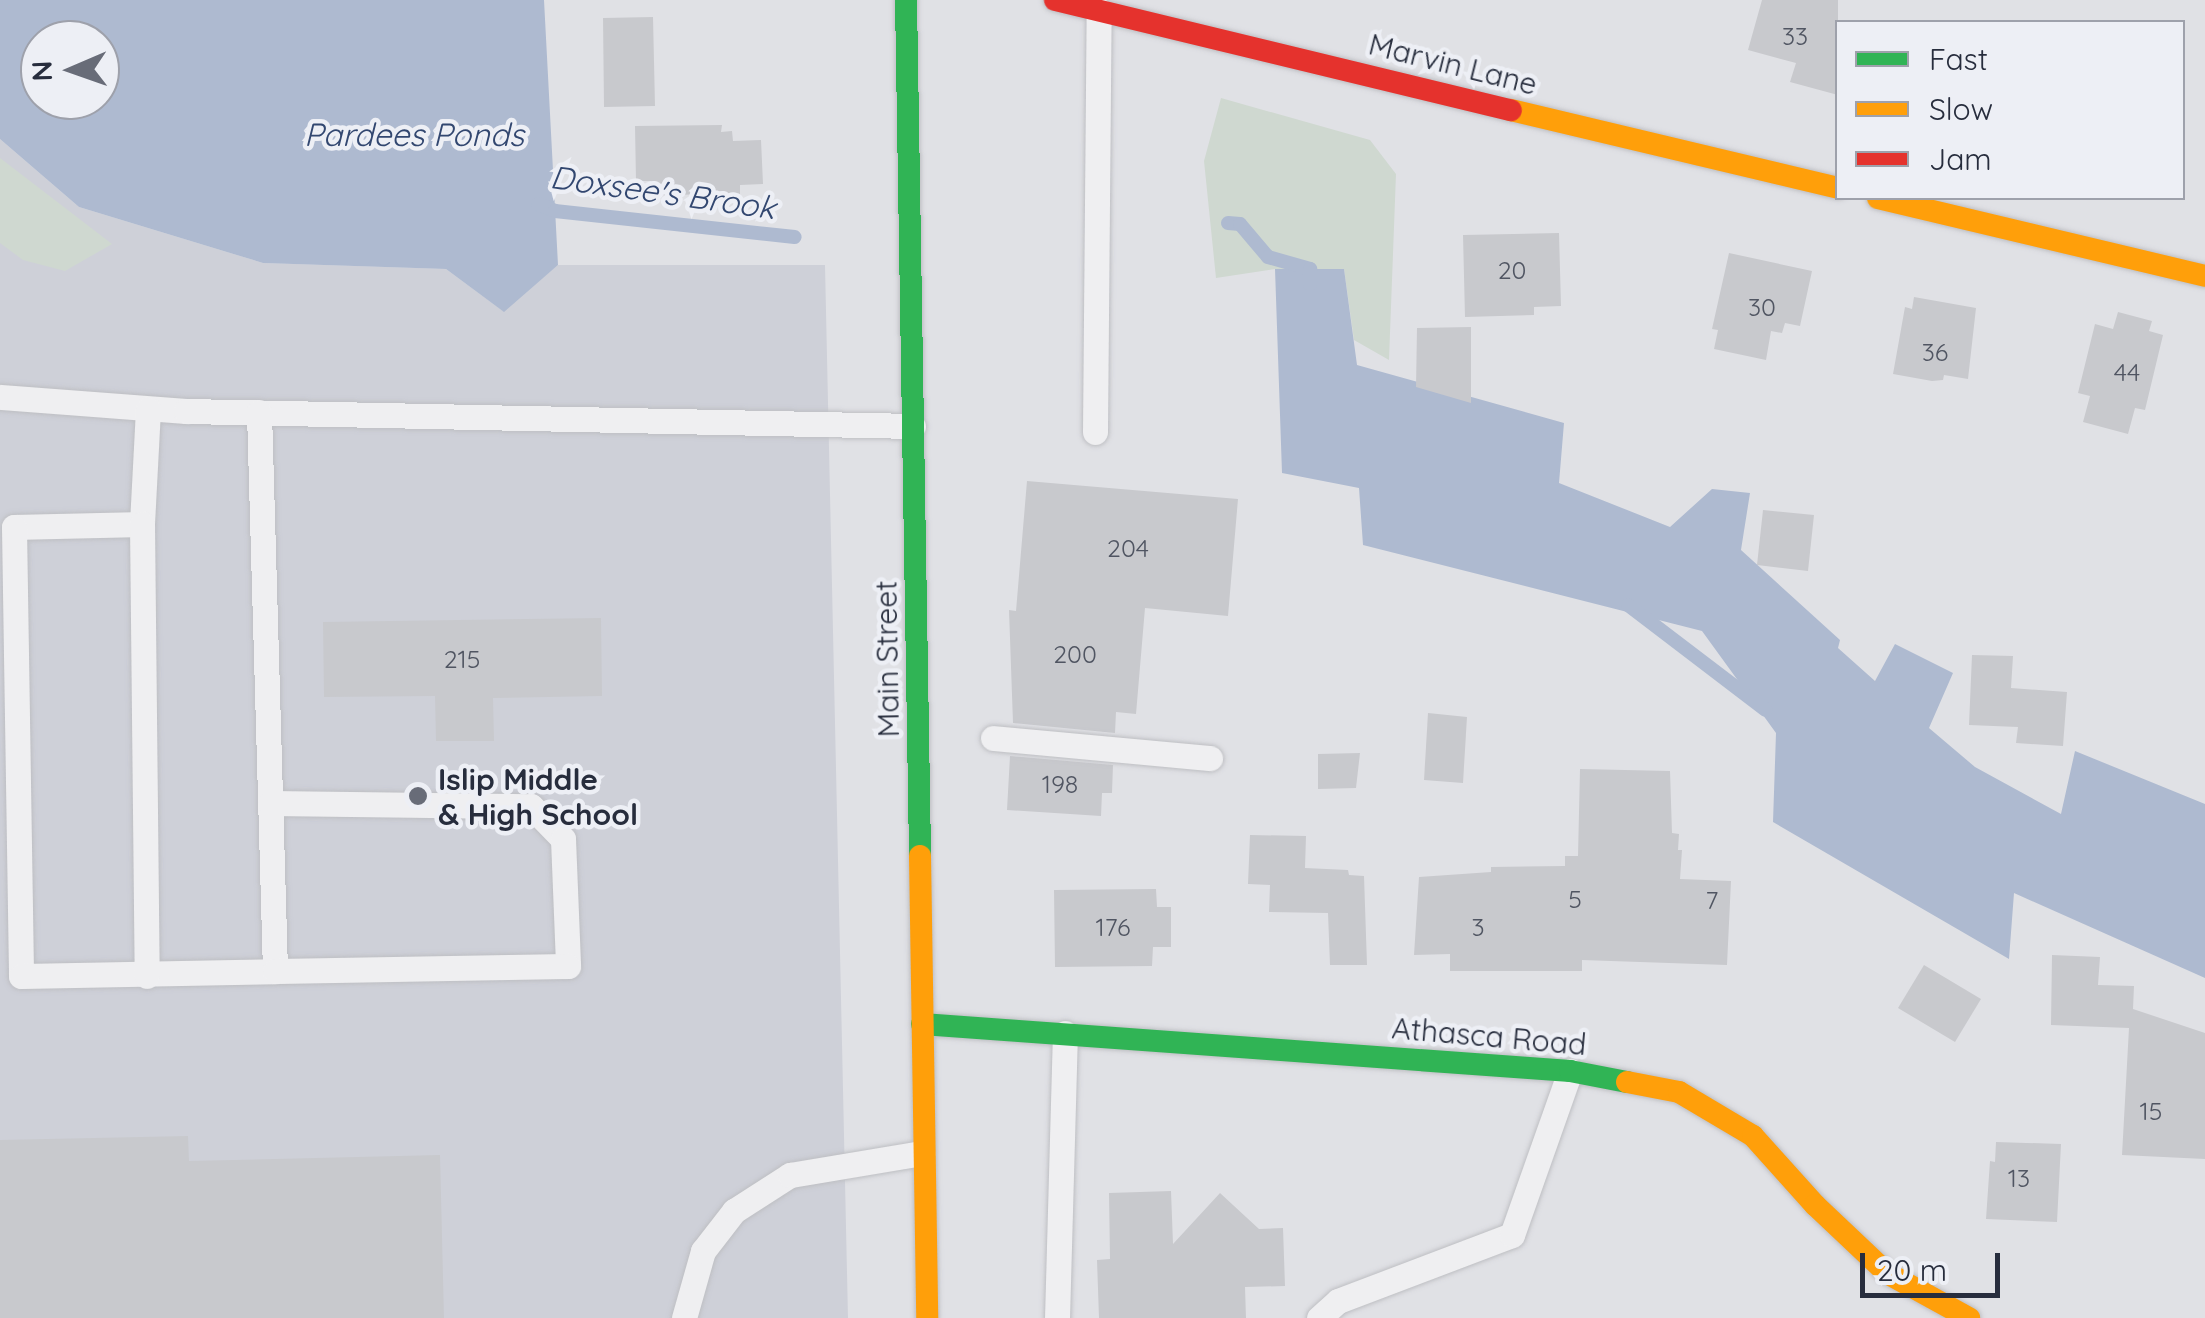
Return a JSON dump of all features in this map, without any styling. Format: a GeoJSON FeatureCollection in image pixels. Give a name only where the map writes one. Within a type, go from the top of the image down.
{"type":"FeatureCollection","features":[{"type":"Feature","properties":{"kind":"street","name":"Main Street"},"geometry":{"type":"LineString","coordinates":[[906,0],[927,1318]]}},
{"type":"Feature","properties":{"kind":"street","name":"Marvin Lane"},"geometry":{"type":"LineString","coordinates":[[1055,0],[1835,187]]}},
{"type":"Feature","properties":{"kind":"street"},"geometry":{"type":"LineString","coordinates":[[1886,200],[2205,276]]}},
{"type":"Feature","properties":{"kind":"street","name":"Athasca Road"},"geometry":{"type":"LineString","coordinates":[[922,1024],[1570,1070],[1679,1092],[1754,1136],[1814,1205],[1887,1274],[1968,1318]]}},
{"type":"Feature","properties":{"kind":"lane"},"geometry":{"type":"LineString","coordinates":[[1095,432],[1099,10]]}},
{"type":"Feature","properties":{"kind":"lane"},"geometry":{"type":"LineString","coordinates":[[0,397],[148,409],[913,426]]}},
{"type":"Feature","properties":{"kind":"lane"},"geometry":{"type":"LineString","coordinates":[[147,976],[142,524],[148,409]]}},
{"type":"Feature","properties":{"kind":"lane"},"geometry":{"type":"LineString","coordinates":[[259,412],[274,970]]}},
{"type":"Feature","properties":{"kind":"lane"},"geometry":{"type":"LineString","coordinates":[[142,524],[14,527],[20,976],[568,966],[563,839],[531,806],[270,803]]}},
{"type":"Feature","properties":{"kind":"lane"},"geometry":{"type":"LineString","coordinates":[[993,738],[1210,758]]}},
{"type":"Feature","properties":{"kind":"lane"},"geometry":{"type":"LineString","coordinates":[[1056,1318],[1065,1033]]}},
{"type":"Feature","properties":{"kind":"lane"},"geometry":{"type":"LineString","coordinates":[[1319,1318],[1338,1302],[1512,1236],[1570,1070]]}},
{"type":"Feature","properties":{"kind":"lane"},"geometry":{"type":"LineString","coordinates":[[684,1318],[702,1251],[734,1211],[790,1176],[922,1152]]}},
{"type":"Feature","properties":{"kind":"shaded area"},"geometry":{"type":"Polygon","coordinates":[[[1221,98],[1370,140],[1396,174],[1389,360],[1354,340],[1344,269],[1275,269],[1216,278],[1204,161],[1221,98]]]}},
{"type":"Feature","properties":{"kind":"shaded area","name":"Islip Middle & High School"},"geometry":{"type":"Polygon","coordinates":[[[0,139],[79,207],[263,263],[446,269],[503,311],[558,265],[825,265],[848,1318],[0,1318],[0,139]]]}},
{"type":"Feature","properties":{"kind":"shaded area"},"geometry":{"type":"Polygon","coordinates":[[[0,158],[112,244],[65,271],[23,260],[0,243],[0,158]]]}},
{"type":"Feature","properties":{"kind":"water","name":"Pardees Ponds"},"geometry":{"type":"Polygon","coordinates":[[[0,0],[544,0],[558,265],[504,312],[446,269],[263,263],[79,207],[0,139],[0,0]]]}},
{"type":"Feature","properties":{"kind":"water"},"geometry":{"type":"Polygon","coordinates":[[[1275,269],[1344,269],[1357,365],[1564,423],[1559,483],[1670,527],[1712,489],[1750,493],[1741,550],[1840,640],[1838,648],[1875,681],[1895,644],[1953,673],[1929,728],[1975,767],[2061,814],[2075,751],[2205,804],[2205,978],[2014,893],[2009,959],[1773,822],[1776,733],[1702,631],[1363,545],[1359,488],[1282,473],[1275,269]]]}},
{"type":"Feature","properties":{"kind":"building"},"geometry":{"type":"Polygon","coordinates":[[[1762,0],[1838,0],[1835,94],[1790,82],[1796,63],[1748,50],[1762,0]]]}},
{"type":"Feature","properties":{"kind":"building"},"geometry":{"type":"Polygon","coordinates":[[[653,17],[655,106],[604,107],[603,18],[653,17]]]}},
{"type":"Feature","properties":{"kind":"building"},"geometry":{"type":"Polygon","coordinates":[[[722,125],[721,132],[732,131],[733,141],[761,140],[763,184],[740,185],[740,194],[652,195],[651,181],[636,181],[635,126],[722,125]]]}},
{"type":"Feature","properties":{"kind":"building"},"geometry":{"type":"Polygon","coordinates":[[[1559,233],[1561,306],[1534,307],[1534,315],[1465,317],[1463,235],[1559,233]]]}},
{"type":"Feature","properties":{"kind":"building"},"geometry":{"type":"Polygon","coordinates":[[[1729,253],[1812,271],[1800,326],[1785,323],[1782,333],[1771,331],[1766,360],[1714,349],[1718,330],[1712,329],[1729,253]]]}},
{"type":"Feature","properties":{"kind":"building"},"geometry":{"type":"Polygon","coordinates":[[[1914,297],[1976,308],[1968,379],[1944,375],[1943,380],[1932,381],[1893,374],[1905,307],[1912,309],[1914,297]]]}},
{"type":"Feature","properties":{"kind":"building"},"geometry":{"type":"Polygon","coordinates":[[[2118,312],[2152,321],[2149,331],[2163,335],[2145,410],[2135,408],[2128,434],[2083,422],[2090,396],[2078,393],[2095,324],[2113,329],[2118,312]]]}},
{"type":"Feature","properties":{"kind":"building"},"geometry":{"type":"Polygon","coordinates":[[[1471,327],[1471,403],[1416,387],[1417,328],[1471,327]]]}},
{"type":"Feature","properties":{"kind":"building"},"geometry":{"type":"Polygon","coordinates":[[[1027,481],[1238,499],[1228,616],[1145,608],[1136,714],[1116,712],[1115,733],[1013,723],[1009,610],[1016,611],[1027,481]]]}},
{"type":"Feature","properties":{"kind":"building"},"geometry":{"type":"Polygon","coordinates":[[[1763,510],[1814,515],[1808,571],[1757,565],[1763,510]]]}},
{"type":"Feature","properties":{"kind":"building"},"geometry":{"type":"Polygon","coordinates":[[[601,618],[602,696],[493,698],[494,741],[436,741],[435,696],[324,697],[323,622],[601,618]]]}},
{"type":"Feature","properties":{"kind":"building"},"geometry":{"type":"Polygon","coordinates":[[[1972,655],[2013,656],[2011,688],[2067,692],[2063,746],[2016,743],[2018,727],[1969,725],[1972,655]]]}},
{"type":"Feature","properties":{"kind":"building"},"geometry":{"type":"Polygon","coordinates":[[[1428,713],[1467,717],[1463,783],[1424,780],[1428,713]]]}},
{"type":"Feature","properties":{"kind":"building"},"geometry":{"type":"Polygon","coordinates":[[[1360,753],[1356,788],[1318,789],[1318,754],[1360,753]]]}},
{"type":"Feature","properties":{"kind":"building"},"geometry":{"type":"Polygon","coordinates":[[[1010,756],[1113,765],[1112,793],[1102,793],[1101,816],[1007,810],[1010,756]]]}},
{"type":"Feature","properties":{"kind":"building"},"geometry":{"type":"Polygon","coordinates":[[[1580,769],[1670,771],[1672,833],[1679,834],[1678,850],[1682,850],[1680,879],[1731,881],[1727,965],[1582,960],[1582,971],[1450,971],[1450,954],[1414,955],[1419,877],[1491,872],[1491,867],[1565,866],[1565,856],[1578,856],[1580,769]]]}},
{"type":"Feature","properties":{"kind":"building"},"geometry":{"type":"Polygon","coordinates":[[[1250,835],[1306,836],[1305,868],[1348,870],[1349,875],[1364,876],[1367,965],[1330,965],[1328,913],[1269,912],[1270,885],[1248,884],[1250,835]]]}},
{"type":"Feature","properties":{"kind":"building"},"geometry":{"type":"Polygon","coordinates":[[[1156,889],[1157,907],[1171,907],[1171,947],[1153,947],[1152,966],[1055,967],[1054,890],[1156,889]]]}},
{"type":"Feature","properties":{"kind":"building"},"geometry":{"type":"Polygon","coordinates":[[[2052,955],[2100,957],[2098,985],[2134,986],[2133,1009],[2205,1033],[2205,1159],[2122,1155],[2129,1028],[2051,1025],[2052,955]]]}},
{"type":"Feature","properties":{"kind":"building"},"geometry":{"type":"Polygon","coordinates":[[[1924,965],[1981,999],[1955,1042],[1898,1008],[1924,965]]]}},
{"type":"Feature","properties":{"kind":"building"},"geometry":{"type":"Polygon","coordinates":[[[188,1136],[189,1161],[440,1155],[444,1318],[0,1318],[0,1140],[188,1136]]]}},
{"type":"Feature","properties":{"kind":"building"},"geometry":{"type":"Polygon","coordinates":[[[1996,1142],[2061,1144],[2057,1222],[1986,1219],[1990,1161],[1995,1162],[1996,1142]]]}},
{"type":"Feature","properties":{"kind":"building"},"geometry":{"type":"Polygon","coordinates":[[[1171,1191],[1173,1244],[1220,1193],[1259,1229],[1283,1228],[1285,1286],[1245,1287],[1246,1318],[1099,1318],[1097,1260],[1110,1259],[1109,1193],[1171,1191]]]}},
{"type":"Feature","properties":{"kind":"waterway","name":"Doxsee's Brook"},"geometry":{"type":"LineString","coordinates":[[538,204],[555,211],[795,237]]}},
{"type":"Feature","properties":{"kind":"waterway","name":"Doxsee's Brook"},"geometry":{"type":"LineString","coordinates":[[1228,223],[1240,224],[1268,257],[1310,269],[1310,284]]}},
{"type":"Feature","properties":{"kind":"waterway"},"geometry":{"type":"LineString","coordinates":[[1628,605],[1766,710]]}},
{"type":"Feature","properties":{"kind":"traffic: fast"},"geometry":{"type":"LineString","coordinates":[[906,0],[920,856]]}},
{"type":"Feature","properties":{"kind":"traffic: fast"},"geometry":{"type":"LineString","coordinates":[[922,1024],[1570,1071],[1627,1082]]}},
{"type":"Feature","properties":{"kind":"traffic: slow"},"geometry":{"type":"LineString","coordinates":[[1511,110],[1835,187]]}},
{"type":"Feature","properties":{"kind":"traffic: slow"},"geometry":{"type":"LineString","coordinates":[[1886,200],[2205,276]]}},
{"type":"Feature","properties":{"kind":"traffic: slow"},"geometry":{"type":"LineString","coordinates":[[920,856],[927,1318]]}},
{"type":"Feature","properties":{"kind":"traffic: slow"},"geometry":{"type":"LineString","coordinates":[[1627,1082],[1679,1092],[1753,1136],[1815,1205],[1887,1273],[1969,1318]]}},
{"type":"Feature","properties":{"kind":"traffic: jam"},"geometry":{"type":"LineString","coordinates":[[1055,0],[1511,110]]}},
{"type":"Feature","properties":{"kind":"place","name":"Islip Middle & High School"},"geometry":{"type":"Point","coordinates":[418,796]}}]}
